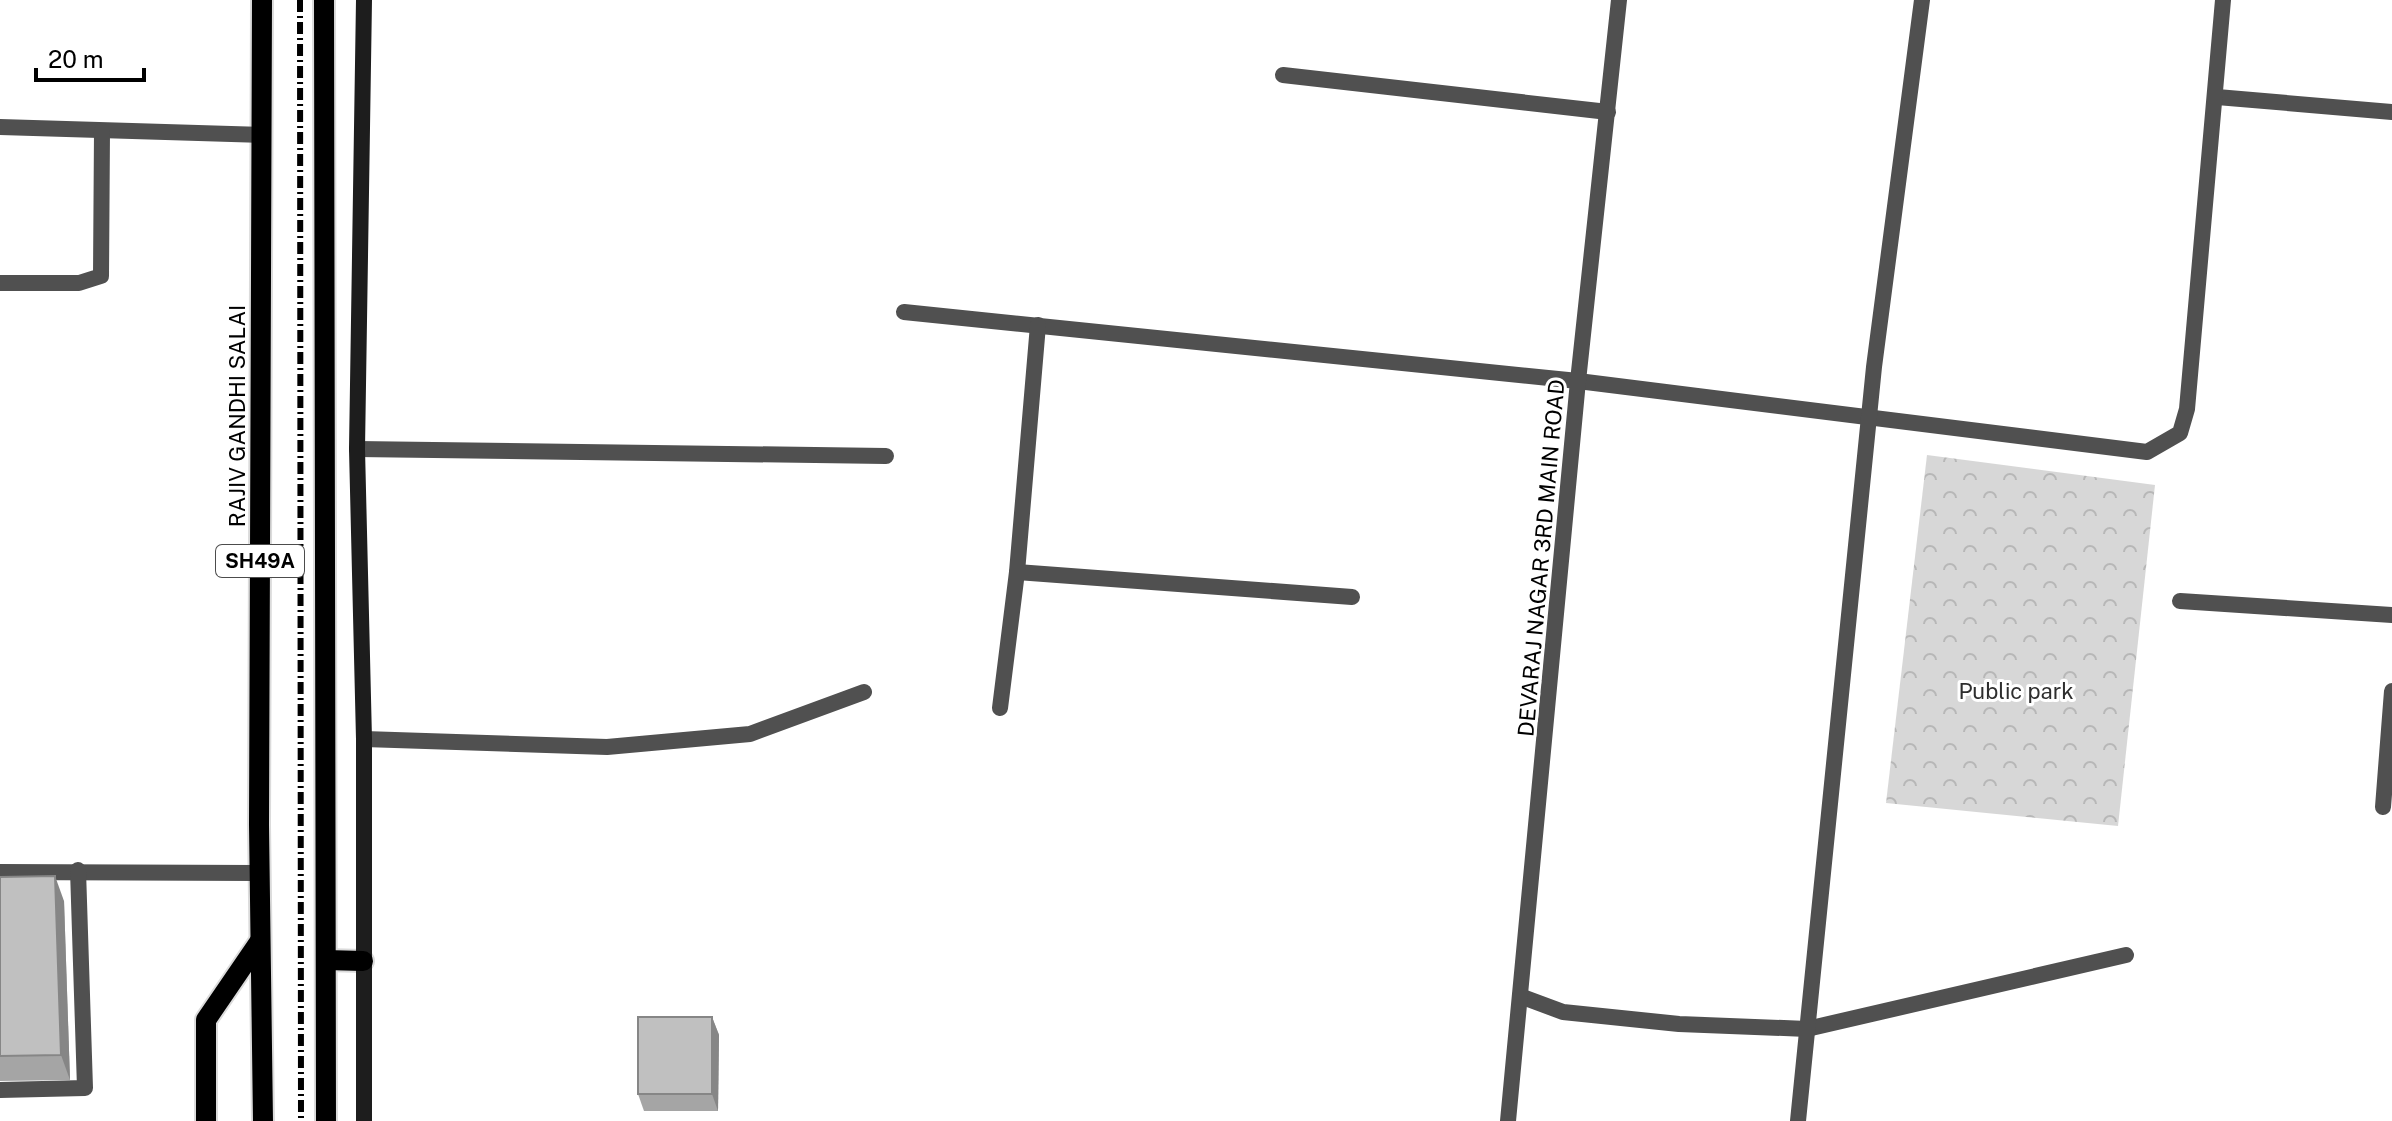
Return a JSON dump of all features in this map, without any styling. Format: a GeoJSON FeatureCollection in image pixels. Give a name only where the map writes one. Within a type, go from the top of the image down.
{"type":"FeatureCollection","features":[{"type":"Feature","properties":{"kind":"main road","name":"RAJIV GANDHI SALAI"},"geometry":{"type":"LineString","coordinates":[[262,0],[260,941],[263,1121]]}},
{"type":"Feature","properties":{"kind":"main road","name":"SH49A"},"geometry":{"type":"LineString","coordinates":[[324,0],[326,1121]]}},
{"type":"Feature","properties":{"kind":"main road"},"geometry":{"type":"LineString","coordinates":[[206,1121],[206,1020],[260,941]]}},
{"type":"Feature","properties":{"kind":"main road"},"geometry":{"type":"LineString","coordinates":[[326,960],[363,961]]}},
{"type":"Feature","properties":{"kind":"street"},"geometry":{"type":"LineString","coordinates":[[364,0],[357,449],[364,739],[364,1121]]}},
{"type":"Feature","properties":{"kind":"street","name":"DEVARAJ NAGAR 3RD MAIN ROAD"},"geometry":{"type":"LineString","coordinates":[[1508,1121],[1578,381],[1619,0]]}},
{"type":"Feature","properties":{"kind":"street"},"geometry":{"type":"LineString","coordinates":[[1798,1121],[1869,418],[1922,0]]}},
{"type":"Feature","properties":{"kind":"street"},"geometry":{"type":"LineString","coordinates":[[904,312],[1578,381],[2147,452],[2180,433],[2187,409],[2217,97],[2223,0]]}},
{"type":"Feature","properties":{"kind":"street"},"geometry":{"type":"LineString","coordinates":[[1283,75],[1608,112]]}},
{"type":"Feature","properties":{"kind":"street"},"geometry":{"type":"LineString","coordinates":[[2217,97],[2392,112]]}},
{"type":"Feature","properties":{"kind":"street"},"geometry":{"type":"LineString","coordinates":[[0,127],[262,135]]}},
{"type":"Feature","properties":{"kind":"street"},"geometry":{"type":"LineString","coordinates":[[0,283],[79,283],[101,276],[102,131]]}},
{"type":"Feature","properties":{"kind":"street"},"geometry":{"type":"LineString","coordinates":[[1000,708],[1017,572],[1038,325]]}},
{"type":"Feature","properties":{"kind":"street"},"geometry":{"type":"LineString","coordinates":[[357,449],[886,456]]}},
{"type":"Feature","properties":{"kind":"street"},"geometry":{"type":"LineString","coordinates":[[1017,572],[1352,597]]}},
{"type":"Feature","properties":{"kind":"street"},"geometry":{"type":"LineString","coordinates":[[2180,601],[2392,615]]}},
{"type":"Feature","properties":{"kind":"street"},"geometry":{"type":"LineString","coordinates":[[2383,807],[2392,691]]}},
{"type":"Feature","properties":{"kind":"street"},"geometry":{"type":"LineString","coordinates":[[364,739],[607,747],[750,734],[864,692]]}},
{"type":"Feature","properties":{"kind":"street"},"geometry":{"type":"LineString","coordinates":[[0,1090],[85,1088],[78,870]]}},
{"type":"Feature","properties":{"kind":"street"},"geometry":{"type":"LineString","coordinates":[[0,872],[260,873]]}},
{"type":"Feature","properties":{"kind":"street"},"geometry":{"type":"LineString","coordinates":[[1520,996],[1563,1012],[1679,1024],[1807,1029],[2126,955]]}},
{"type":"Feature","properties":{"kind":"green space","name":"Public park"},"geometry":{"type":"Polygon","coordinates":[[[1927,455],[2155,485],[2118,826],[1886,803],[1927,455]]]}},
{"type":"Feature","properties":{"kind":"building"},"geometry":{"type":"Polygon","coordinates":[[[55,876],[61,1055],[0,1056],[0,877],[55,876]]]}},
{"type":"Feature","properties":{"kind":"building"},"geometry":{"type":"Polygon","coordinates":[[[638,1017],[712,1017],[712,1094],[638,1094],[638,1017]]]}},
{"type":"Feature","properties":{"kind":"railway"},"geometry":{"type":"LineString","coordinates":[[300,0],[301,1121]]}}]}
